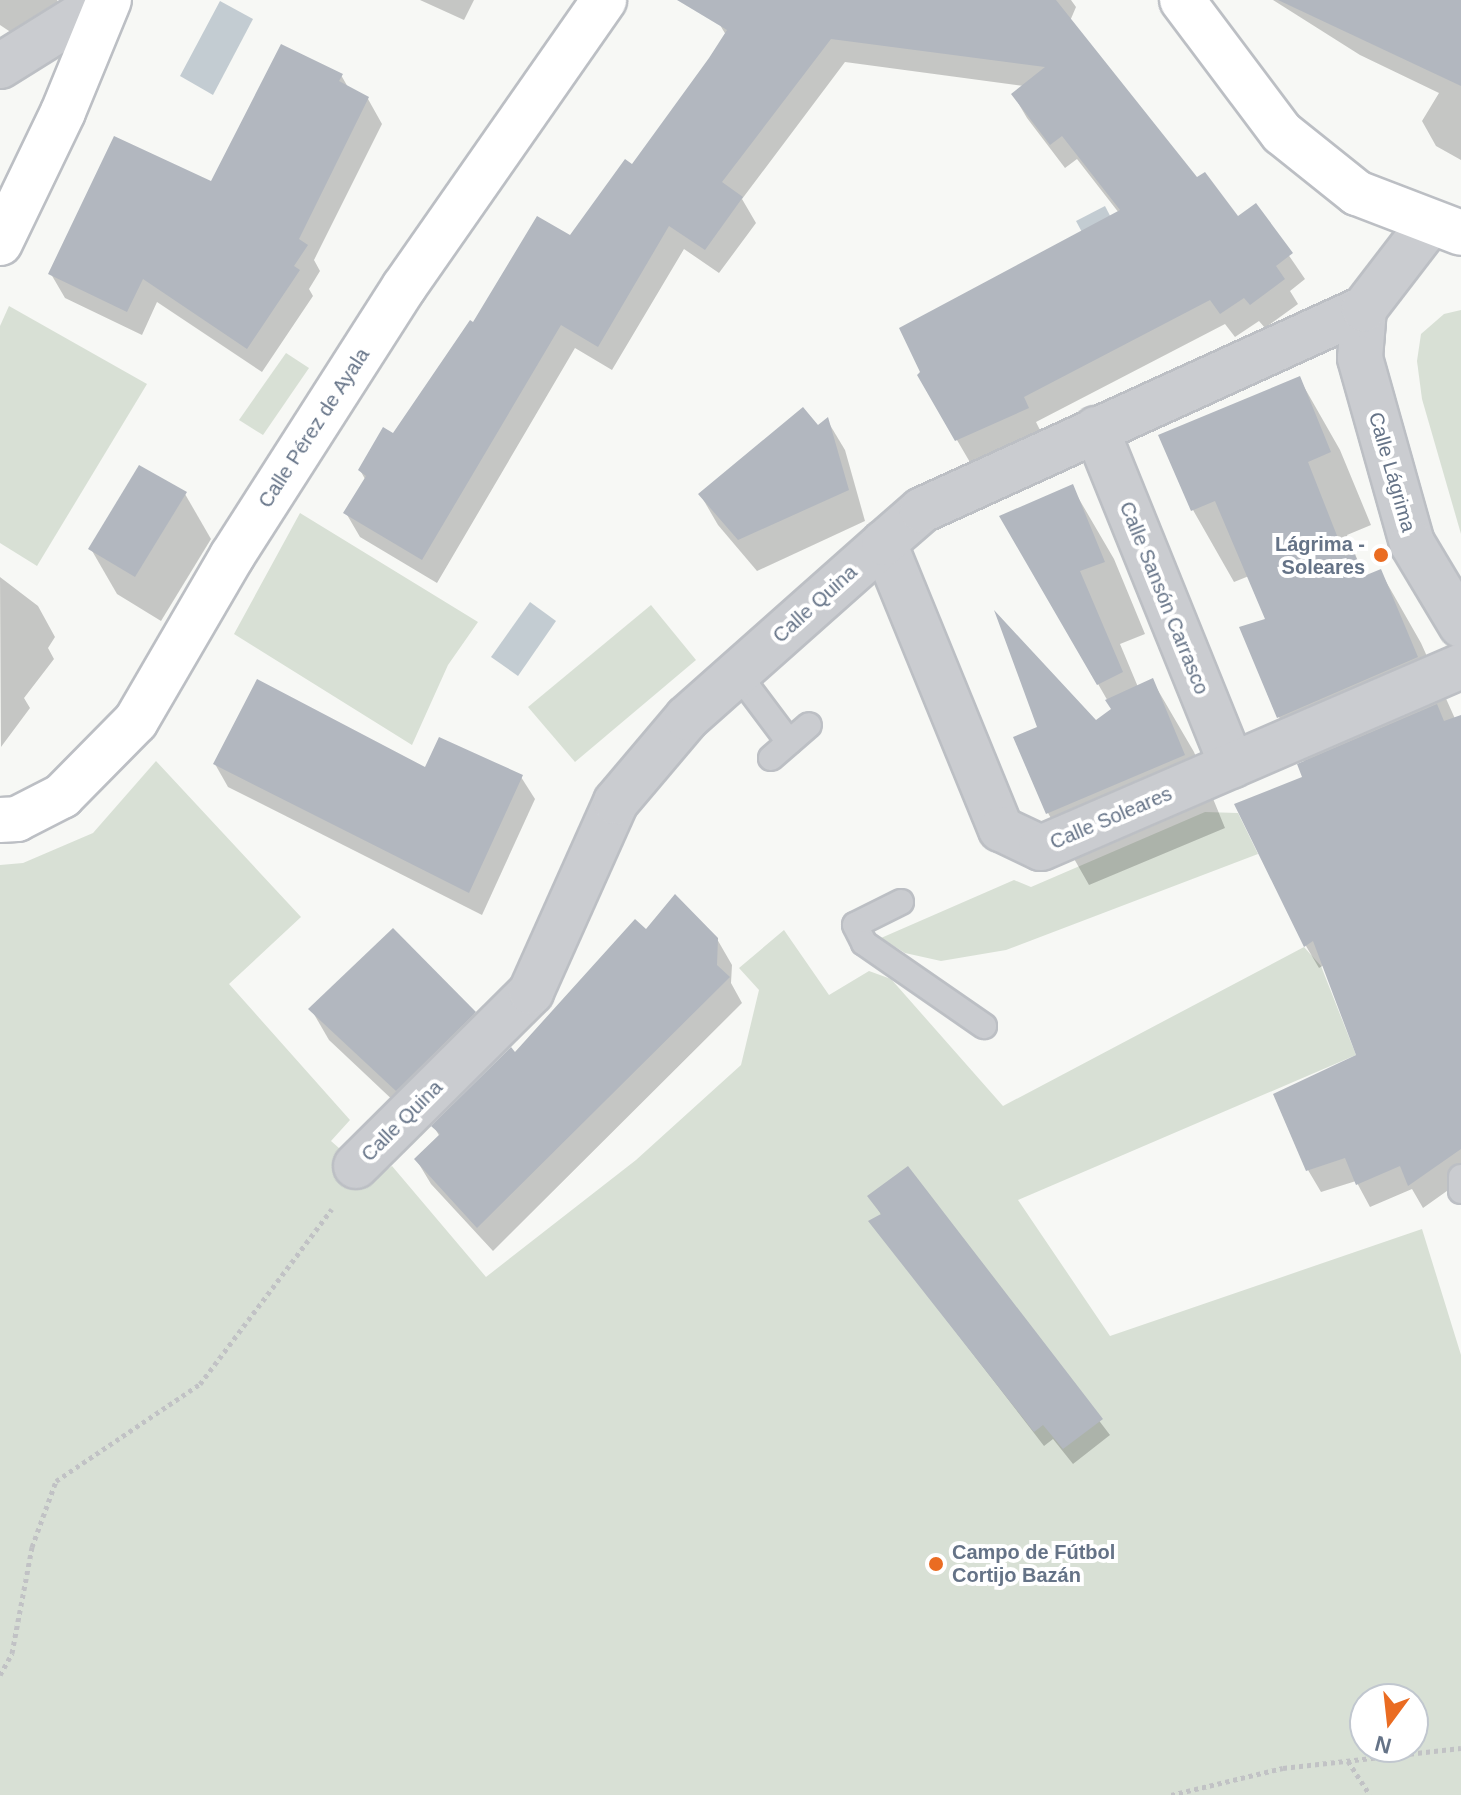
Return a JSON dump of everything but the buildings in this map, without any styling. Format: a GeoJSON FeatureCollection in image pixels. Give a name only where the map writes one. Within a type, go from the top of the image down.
{"type":"FeatureCollection","features":[{"type":"Feature","properties":{"kind":"street"},"geometry":{"type":"LineString","coordinates":[[0,66],[108,0]]}},
{"type":"Feature","properties":{"kind":"street"},"geometry":{"type":"LineString","coordinates":[[0,243],[63,112],[108,0]]}},
{"type":"Feature","properties":{"kind":"street","name":"Calle Pérez de Ayala"},"geometry":{"type":"LineString","coordinates":[[0,820],[17,819],[62,796],[136,721],[232,556],[404,287],[604,0]]}},
{"type":"Feature","properties":{"kind":"street"},"geometry":{"type":"LineString","coordinates":[[1182,0],[1282,133],[1357,193],[1446,228]]}},
{"type":"Feature","properties":{"kind":"street","name":"Calle Quina"},"geometry":{"type":"LineString","coordinates":[[356,1166],[531,992],[616,802],[687,718],[922,510],[1364,309],[1446,228]]}},
{"type":"Feature","properties":{"kind":"street","name":"Calle Lágrima"},"geometry":{"type":"LineString","coordinates":[[1364,309],[1360,358],[1412,543],[1461,625]]}},
{"type":"Feature","properties":{"kind":"street","name":"Calle Sansón Carrasco"},"geometry":{"type":"LineString","coordinates":[[1096,429],[1232,766]]}},
{"type":"Feature","properties":{"kind":"street","name":"Calle Soleares"},"geometry":{"type":"LineString","coordinates":[[884,543],[1001,829],[1041,848],[1461,666]]}},
{"type":"Feature","properties":{"kind":"lane"},"geometry":{"type":"LineString","coordinates":[[738,674],[780,750],[809,725]]}},
{"type":"Feature","properties":{"kind":"lane"},"geometry":{"type":"LineString","coordinates":[[901,902],[855,925],[864,943],[984,1026]]}},
{"type":"Feature","properties":{"kind":"lane"},"geometry":{"type":"LineString","coordinates":[[1461,1177],[1461,1191]]}},
{"type":"Feature","properties":{"kind":"path"},"geometry":{"type":"LineString","coordinates":[[0,1675],[12,1653],[32,1547],[56,1481],[200,1384],[331,1211],[356,1166]]}},
{"type":"Feature","properties":{"kind":"path"},"geometry":{"type":"LineString","coordinates":[[1171,1795],[1283,1768],[1461,1748]]}},
{"type":"Feature","properties":{"kind":"path"},"geometry":{"type":"LineString","coordinates":[[1348,1761],[1370,1795]]}},
{"type":"Feature","properties":{"kind":"shaded area"},"geometry":{"type":"Polygon","coordinates":[[[220,1],[253,19],[213,95],[180,76],[220,1]]]}},
{"type":"Feature","properties":{"kind":"shaded area"},"geometry":{"type":"Polygon","coordinates":[[[1105,206],[1137,268],[1109,283],[1076,221],[1105,206]]]}},
{"type":"Feature","properties":{"kind":"shaded area"},"geometry":{"type":"Polygon","coordinates":[[[9,306],[147,384],[37,566],[0,543],[0,326],[9,306]]]}},
{"type":"Feature","properties":{"kind":"shaded area"},"geometry":{"type":"Polygon","coordinates":[[[1461,310],[1461,534],[1422,399],[1417,361],[1421,334],[1444,314],[1461,310]]]}},
{"type":"Feature","properties":{"kind":"shaded area"},"geometry":{"type":"Polygon","coordinates":[[[286,353],[309,368],[263,435],[239,420],[286,353]]]}},
{"type":"Feature","properties":{"kind":"shaded area"},"geometry":{"type":"Polygon","coordinates":[[[300,513],[478,622],[448,665],[412,745],[234,634],[300,513]]]}},
{"type":"Feature","properties":{"kind":"shaded area"},"geometry":{"type":"Polygon","coordinates":[[[530,602],[556,621],[518,676],[491,657],[530,602]]]}},
{"type":"Feature","properties":{"kind":"shaded area"},"geometry":{"type":"Polygon","coordinates":[[[651,605],[696,660],[575,762],[528,707],[651,605]]]}},
{"type":"Feature","properties":{"kind":"shaded area"},"geometry":{"type":"Polygon","coordinates":[[[156,761],[301,917],[229,984],[350,1120],[331,1141],[373,1178],[392,1166],[486,1277],[636,1160],[741,1065],[759,990],[739,968],[784,930],[829,995],[869,971],[891,979],[1003,1106],[1304,947],[1321,966],[1356,1055],[1018,1200],[1110,1336],[1422,1229],[1461,1355],[1461,1795],[0,1795],[0,865],[23,863],[93,833],[156,761]]]}},
{"type":"Feature","properties":{"kind":"shaded area"},"geometry":{"type":"Polygon","coordinates":[[[1205,812],[1238,813],[1258,854],[1006,950],[941,961],[905,953],[881,938],[1014,880],[1031,887],[1205,812]]]}},
{"type":"Feature","properties":{"kind":"place","name":"Lágrima - Soleares"},"geometry":{"type":"Point","coordinates":[1381,555]}},
{"type":"Feature","properties":{"kind":"place","name":"Campo de Fútbol Cortijo Bazán"},"geometry":{"type":"Point","coordinates":[936,1564]}}]}
